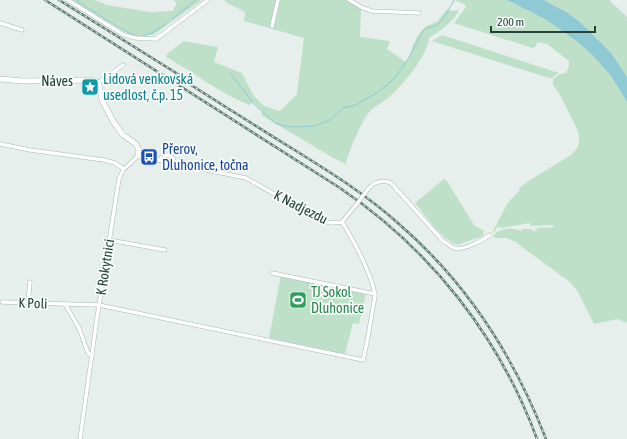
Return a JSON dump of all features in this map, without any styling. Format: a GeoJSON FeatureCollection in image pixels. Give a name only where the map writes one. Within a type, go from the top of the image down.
{"type":"FeatureCollection","features":[{"type":"Feature","properties":{"kind":"street"},"geometry":{"type":"LineString","coordinates":[[68,0],[129,37],[139,39],[156,39],[208,0]]}},
{"type":"Feature","properties":{"kind":"street"},"geometry":{"type":"LineString","coordinates":[[272,26],[278,0]]}},
{"type":"Feature","properties":{"kind":"street"},"geometry":{"type":"LineString","coordinates":[[349,0],[372,11],[418,13]]}},
{"type":"Feature","properties":{"kind":"street"},"geometry":{"type":"LineString","coordinates":[[0,24],[22,30]]}},
{"type":"Feature","properties":{"kind":"street"},"geometry":{"type":"LineString","coordinates":[[123,65],[98,83],[102,100],[113,121],[122,135],[138,146],[138,156]]}},
{"type":"Feature","properties":{"kind":"street","name":"Náves"},"geometry":{"type":"LineString","coordinates":[[0,79],[23,81],[89,80],[98,83]]}},
{"type":"Feature","properties":{"kind":"street"},"geometry":{"type":"LineString","coordinates":[[0,144],[30,150],[104,160],[115,163],[124,169]]}},
{"type":"Feature","properties":{"kind":"street"},"geometry":{"type":"LineString","coordinates":[[157,160],[168,155],[173,158],[174,164]]}},
{"type":"Feature","properties":{"kind":"street","name":"K Nadjezdu"},"geometry":{"type":"LineString","coordinates":[[138,156],[246,178],[321,220],[332,223],[342,222],[372,184],[385,181],[391,183],[443,241],[454,248],[462,248],[490,235]]}},
{"type":"Feature","properties":{"kind":"street","name":"K Rokytnici"},"geometry":{"type":"LineString","coordinates":[[80,439],[119,179],[124,169],[138,156]]}},
{"type":"Feature","properties":{"kind":"street"},"geometry":{"type":"LineString","coordinates":[[272,273],[375,294],[374,286],[351,237],[342,222]]}},
{"type":"Feature","properties":{"kind":"street"},"geometry":{"type":"LineString","coordinates":[[109,240],[165,250]]}},
{"type":"Feature","properties":{"kind":"street"},"geometry":{"type":"LineString","coordinates":[[28,303],[30,282]]}},
{"type":"Feature","properties":{"kind":"street","name":"K Poli"},"geometry":{"type":"LineString","coordinates":[[2,302],[99,305],[363,360],[375,294]]}},
{"type":"Feature","properties":{"kind":"street","name":"K Poli"},"geometry":{"type":"LineString","coordinates":[[65,304],[77,323],[88,352],[92,356]]}},
{"type":"Feature","properties":{"kind":"green space"},"geometry":{"type":"Polygon","coordinates":[[[72,0],[94,0],[107,5],[150,12],[173,11],[177,2],[172,0],[202,0],[153,35],[130,35],[72,0]]]}},
{"type":"Feature","properties":{"kind":"green space"},"geometry":{"type":"Polygon","coordinates":[[[224,0],[352,0],[361,9],[360,37],[390,41],[387,49],[406,62],[410,57],[413,45],[418,35],[426,26],[437,22],[447,9],[452,11],[459,10],[450,22],[429,38],[424,54],[413,71],[400,86],[388,98],[372,109],[367,115],[362,122],[353,143],[346,164],[261,115],[263,111],[253,102],[250,105],[228,95],[166,57],[167,54],[184,41],[218,47],[214,62],[242,73],[253,95],[264,106],[280,111],[297,94],[304,38],[244,21],[245,12],[224,0]]]}},
{"type":"Feature","properties":{"kind":"green space"},"geometry":{"type":"Polygon","coordinates":[[[454,0],[507,0],[545,19],[579,43],[593,56],[611,76],[627,102],[627,323],[618,319],[594,324],[578,292],[571,283],[514,241],[506,238],[495,238],[493,236],[499,231],[506,229],[521,231],[522,229],[531,229],[534,232],[538,228],[554,227],[553,225],[531,226],[530,223],[500,228],[498,226],[494,232],[493,231],[507,204],[520,190],[519,188],[571,155],[578,147],[578,131],[559,93],[553,85],[553,79],[560,74],[566,73],[569,66],[569,61],[547,44],[538,42],[535,47],[532,48],[454,23],[466,7],[464,4],[454,0]]]}},
{"type":"Feature","properties":{"kind":"green space"},"geometry":{"type":"Polygon","coordinates":[[[544,0],[609,0],[627,17],[627,77],[601,43],[591,33],[569,15],[544,0]]]}},
{"type":"Feature","properties":{"kind":"green space"},"geometry":{"type":"Polygon","coordinates":[[[442,35],[559,73],[549,78],[432,41],[442,35]]]}},
{"type":"Feature","properties":{"kind":"green space"},"geometry":{"type":"Polygon","coordinates":[[[444,179],[447,181],[474,225],[484,231],[483,236],[457,245],[439,232],[415,203],[444,179]]]}},
{"type":"Feature","properties":{"kind":"green space","name":"TJ Sokol Dluhonice"},"geometry":{"type":"Polygon","coordinates":[[[281,275],[366,293],[359,324],[353,323],[345,354],[269,338],[281,275]]]}},
{"type":"Feature","properties":{"kind":"water"},"geometry":{"type":"Polygon","coordinates":[[[507,0],[544,0],[566,12],[580,22],[611,53],[627,77],[627,102],[611,76],[579,43],[545,19],[507,0]]]}},
{"type":"Feature","properties":{"kind":"waterway"},"geometry":{"type":"LineString","coordinates":[[76,0],[117,26],[138,36],[149,34],[166,23]]}},
{"type":"Feature","properties":{"kind":"waterway"},"geometry":{"type":"LineString","coordinates":[[172,19],[196,0]]}},
{"type":"Feature","properties":{"kind":"waterway"},"geometry":{"type":"LineString","coordinates":[[230,73],[254,104],[275,123],[296,127],[315,126],[330,120],[343,108],[356,105],[378,92],[395,78],[408,59],[423,31],[438,24],[454,0]]}},
{"type":"Feature","properties":{"kind":"railway"},"geometry":{"type":"LineString","coordinates":[[45,0],[340,188],[373,212],[404,239],[458,298],[482,331],[503,365],[521,401],[537,439]]}},
{"type":"Feature","properties":{"kind":"railway"},"geometry":{"type":"LineString","coordinates":[[59,0],[181,76]]}},
{"type":"Feature","properties":{"kind":"railway"},"geometry":{"type":"LineString","coordinates":[[175,75],[348,184],[387,213],[423,246],[446,270],[486,322],[519,379],[546,439]]}},
{"type":"Feature","properties":{"kind":"place","name":"Lidová venkovská usedlost, č.p. 15"},"geometry":{"type":"Point","coordinates":[90,87]}},
{"type":"Feature","properties":{"kind":"place","name":"Přerov, Dluhonice, točna"},"geometry":{"type":"Point","coordinates":[149,157]}},
{"type":"Feature","properties":{"kind":"place","name":"TJ Sokol Dluhonice"},"geometry":{"type":"Point","coordinates":[298,300]}}]}
